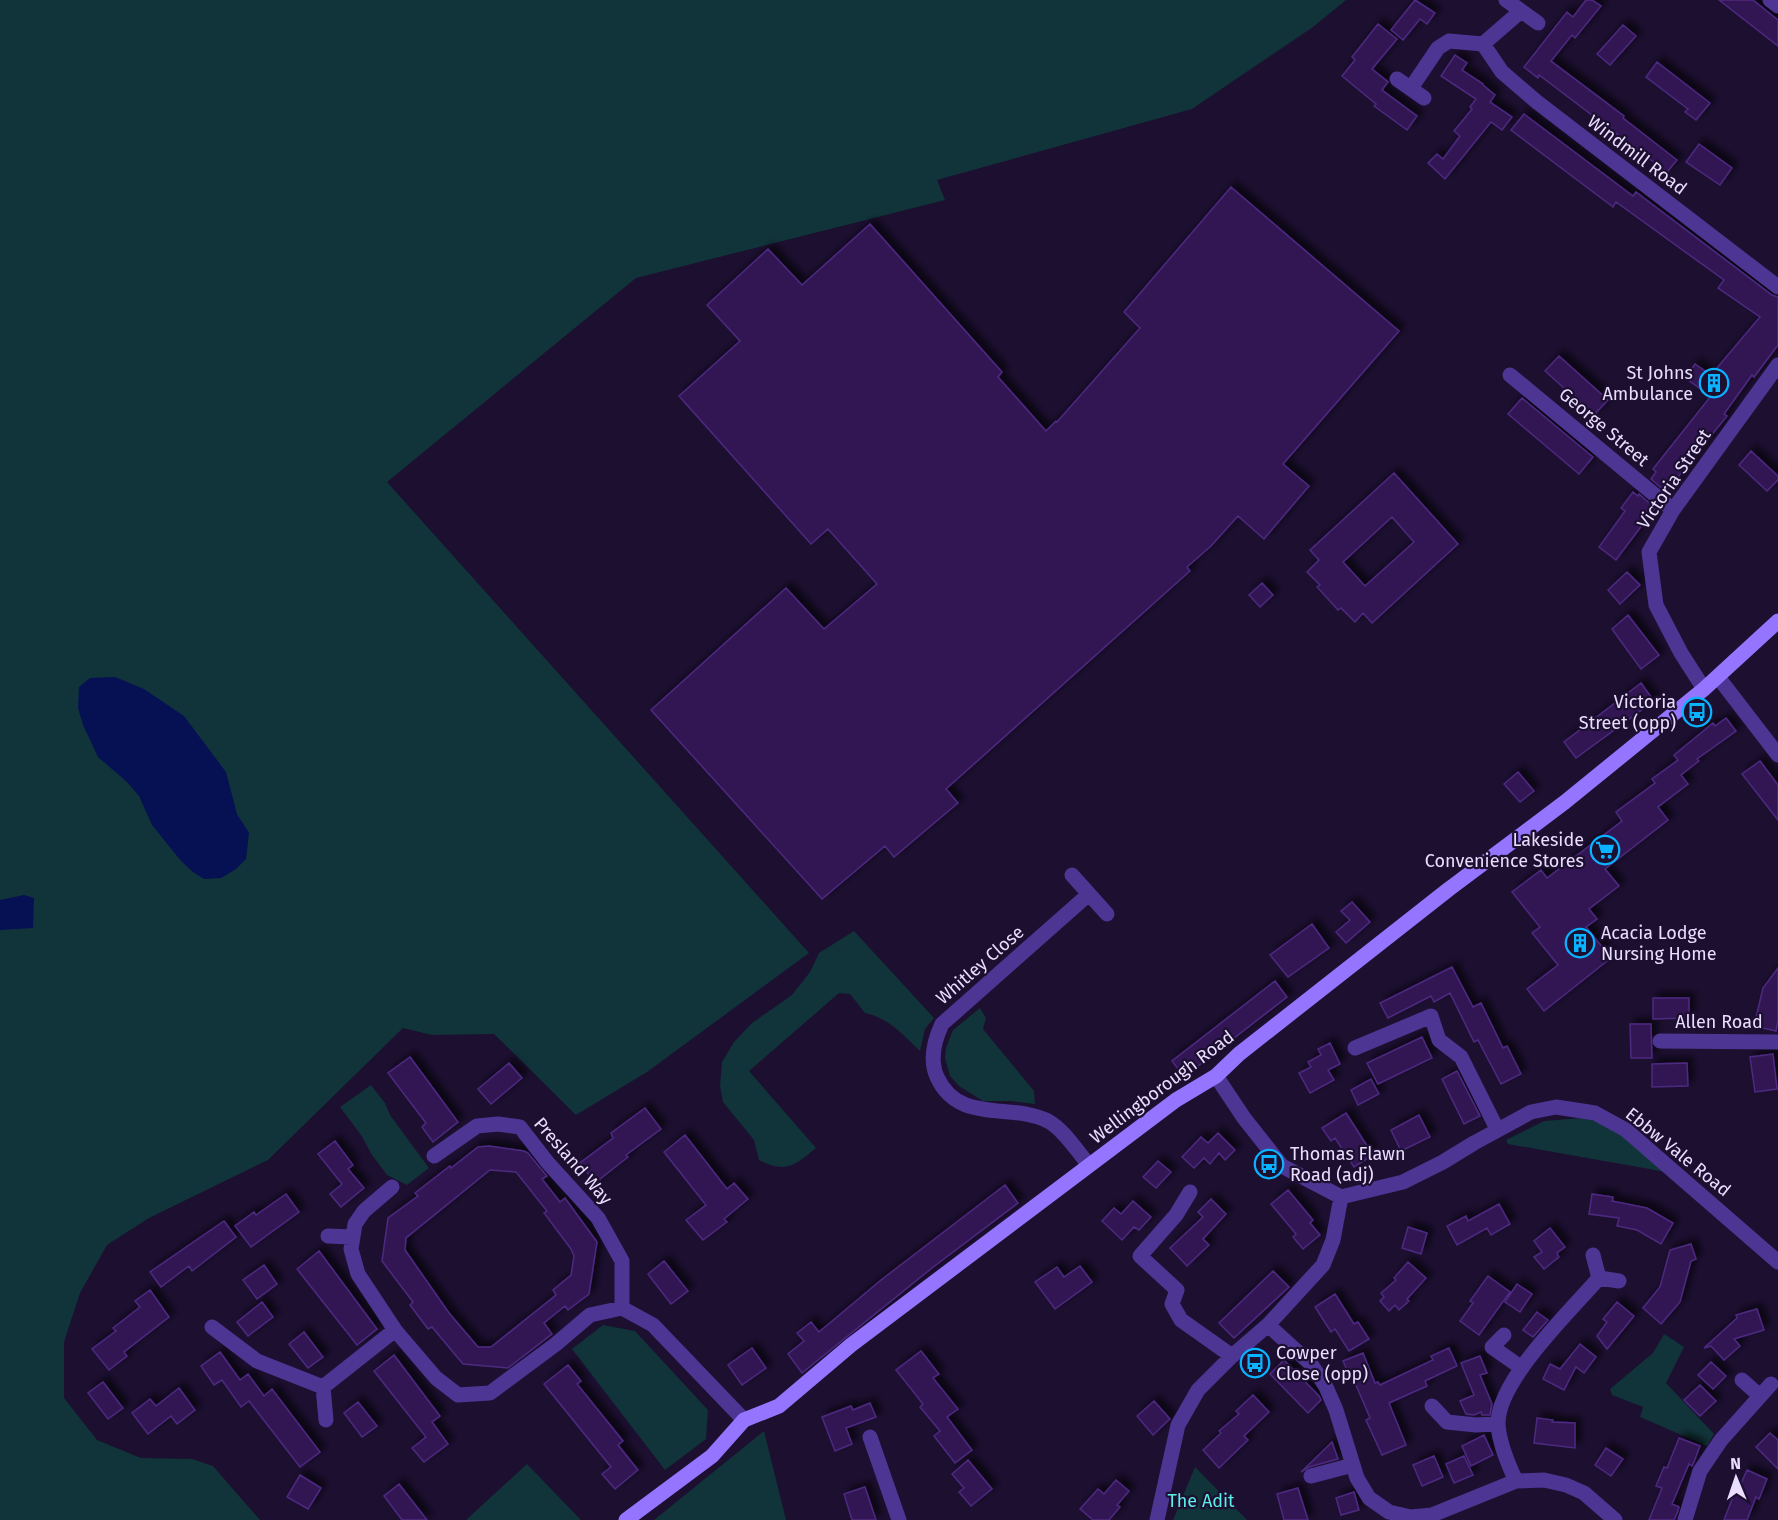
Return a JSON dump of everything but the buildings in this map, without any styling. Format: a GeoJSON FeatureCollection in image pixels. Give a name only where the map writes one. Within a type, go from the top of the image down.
{"type":"FeatureCollection","features":[{"type":"Feature","properties":{"kind":"main road","name":"Wellingborough Road"},"geometry":{"type":"LineString","coordinates":[[626,1520],[712,1456],[744,1420],[779,1406],[851,1345],[1089,1165],[1176,1100],[1216,1076],[1239,1054],[1565,802],[1704,689],[1778,621]]}},
{"type":"Feature","properties":{"kind":"street"},"geometry":{"type":"LineString","coordinates":[[1506,0],[1538,23]]}},
{"type":"Feature","properties":{"kind":"street"},"geometry":{"type":"LineString","coordinates":[[1770,0],[1778,6]]}},
{"type":"Feature","properties":{"kind":"street"},"geometry":{"type":"LineString","coordinates":[[1411,88],[1438,48],[1449,41],[1483,44],[1521,11]]}},
{"type":"Feature","properties":{"kind":"street","name":"Windmill Road"},"geometry":{"type":"LineString","coordinates":[[1483,44],[1502,72],[1537,102],[1778,287]]}},
{"type":"Feature","properties":{"kind":"street"},"geometry":{"type":"LineString","coordinates":[[1397,79],[1424,98]]}},
{"type":"Feature","properties":{"kind":"street","name":"Victoria Street"},"geometry":{"type":"LineString","coordinates":[[1704,689],[1681,653],[1656,604],[1649,552],[1673,510],[1778,365]]}},
{"type":"Feature","properties":{"kind":"street","name":"George Street"},"geometry":{"type":"LineString","coordinates":[[1510,375],[1673,510]]}},
{"type":"Feature","properties":{"kind":"street"},"geometry":{"type":"LineString","coordinates":[[1718,677],[1778,755]]}},
{"type":"Feature","properties":{"kind":"street"},"geometry":{"type":"LineString","coordinates":[[1072,875],[1107,914]]}},
{"type":"Feature","properties":{"kind":"street","name":"Whitley Close"},"geometry":{"type":"LineString","coordinates":[[1089,894],[942,1024],[934,1044],[933,1061],[938,1080],[949,1094],[961,1103],[992,1111],[1023,1113],[1049,1122],[1089,1165]]}},
{"type":"Feature","properties":{"kind":"street"},"geometry":{"type":"LineString","coordinates":[[1355,1048],[1431,1016],[1439,1040],[1461,1057],[1497,1130]]}},
{"type":"Feature","properties":{"kind":"street","name":"Allen Road"},"geometry":{"type":"LineString","coordinates":[[1660,1041],[1778,1042]]}},
{"type":"Feature","properties":{"kind":"street"},"geometry":{"type":"LineString","coordinates":[[1157,1520],[1178,1425],[1198,1390],[1268,1325],[1323,1265],[1333,1240],[1341,1197],[1282,1166],[1244,1118],[1216,1076]]}},
{"type":"Feature","properties":{"kind":"street","name":"Ebbw Vale Road"},"geometry":{"type":"LineString","coordinates":[[1341,1197],[1403,1182],[1531,1112],[1556,1107],[1595,1113],[1626,1130],[1778,1262]]}},
{"type":"Feature","properties":{"kind":"street","name":"Presland Way"},"geometry":{"type":"LineString","coordinates":[[434,1156],[477,1126],[498,1124],[520,1128],[598,1218],[622,1261],[622,1308]]}},
{"type":"Feature","properties":{"kind":"street"},"geometry":{"type":"LineString","coordinates":[[392,1187],[364,1211],[355,1224],[351,1249],[358,1274],[395,1330],[436,1378],[458,1395],[490,1393],[556,1344],[590,1315],[622,1308],[653,1325],[744,1420]]}},
{"type":"Feature","properties":{"kind":"street"},"geometry":{"type":"LineString","coordinates":[[1190,1192],[1176,1215],[1140,1256],[1177,1290],[1172,1304],[1181,1320],[1232,1356]]}},
{"type":"Feature","properties":{"kind":"street"},"geometry":{"type":"LineString","coordinates":[[328,1236],[352,1237]]}},
{"type":"Feature","properties":{"kind":"street"},"geometry":{"type":"LineString","coordinates":[[1593,1254],[1599,1278]]}},
{"type":"Feature","properties":{"kind":"street"},"geometry":{"type":"LineString","coordinates":[[1599,1278],[1619,1281]]}},
{"type":"Feature","properties":{"kind":"street"},"geometry":{"type":"LineString","coordinates":[[1516,1481],[1506,1460],[1498,1424],[1502,1401],[1512,1380],[1599,1278]]}},
{"type":"Feature","properties":{"kind":"street"},"geometry":{"type":"LineString","coordinates":[[1268,1325],[1311,1364],[1326,1387],[1336,1410],[1357,1478],[1370,1498],[1389,1512],[1411,1519],[1432,1515],[1516,1481],[1544,1480],[1584,1492],[1615,1520]]}},
{"type":"Feature","properties":{"kind":"street"},"geometry":{"type":"LineString","coordinates":[[212,1328],[257,1361],[323,1387]]}},
{"type":"Feature","properties":{"kind":"street"},"geometry":{"type":"LineString","coordinates":[[323,1387],[395,1330]]}},
{"type":"Feature","properties":{"kind":"street"},"geometry":{"type":"LineString","coordinates":[[1504,1335],[1492,1347],[1522,1368]]}},
{"type":"Feature","properties":{"kind":"street"},"geometry":{"type":"LineString","coordinates":[[1685,1520],[1700,1471],[1721,1440],[1766,1390],[1742,1380]]}},
{"type":"Feature","properties":{"kind":"street"},"geometry":{"type":"LineString","coordinates":[[323,1387],[326,1420]]}},
{"type":"Feature","properties":{"kind":"street"},"geometry":{"type":"LineString","coordinates":[[1432,1406],[1447,1422],[1476,1425],[1498,1424]]}},
{"type":"Feature","properties":{"kind":"street"},"geometry":{"type":"LineString","coordinates":[[870,1437],[899,1520]]}},
{"type":"Feature","properties":{"kind":"street"},"geometry":{"type":"LineString","coordinates":[[1311,1476],[1353,1465]]}},
{"type":"Feature","properties":{"kind":"green space"},"geometry":{"type":"Polygon","coordinates":[[[0,0],[1346,0],[1313,27],[1192,109],[937,180],[945,200],[636,278],[387,482],[809,953],[647,1072],[576,1115],[494,1034],[432,1035],[403,1028],[268,1160],[149,1218],[107,1245],[80,1293],[64,1342],[64,1398],[97,1440],[141,1458],[192,1459],[213,1466],[260,1520],[0,1520],[0,0]]]}},
{"type":"Feature","properties":{"kind":"green space"},"geometry":{"type":"Polygon","coordinates":[[[854,931],[934,1018],[925,1029],[920,1051],[888,1023],[865,1013],[850,994],[839,993],[749,1071],[816,1148],[790,1166],[769,1164],[759,1160],[754,1140],[723,1102],[720,1086],[722,1062],[734,1042],[752,1023],[792,995],[810,972],[819,953],[854,931]]]}},
{"type":"Feature","properties":{"kind":"green space"},"geometry":{"type":"Polygon","coordinates":[[[980,1008],[986,1018],[983,1029],[1034,1091],[1035,1104],[983,1101],[959,1086],[950,1076],[945,1058],[953,1030],[980,1008]]]}},
{"type":"Feature","properties":{"kind":"green space"},"geometry":{"type":"Polygon","coordinates":[[[371,1085],[429,1168],[407,1185],[387,1175],[340,1107],[371,1085]]]}},
{"type":"Feature","properties":{"kind":"green space"},"geometry":{"type":"Polygon","coordinates":[[[1581,1118],[1604,1123],[1624,1136],[1666,1172],[1508,1144],[1506,1140],[1544,1121],[1581,1118]]]}},
{"type":"Feature","properties":{"kind":"green space"},"geometry":{"type":"Polygon","coordinates":[[[603,1325],[635,1331],[708,1410],[706,1439],[665,1470],[572,1349],[603,1325]]]}},
{"type":"Feature","properties":{"kind":"green space"},"geometry":{"type":"Polygon","coordinates":[[[1664,1334],[1684,1347],[1666,1383],[1714,1434],[1707,1446],[1640,1417],[1643,1407],[1612,1395],[1610,1389],[1653,1353],[1664,1334]]]}},
{"type":"Feature","properties":{"kind":"green space"},"geometry":{"type":"Polygon","coordinates":[[[764,1431],[786,1520],[654,1520],[764,1431]]]}},
{"type":"Feature","properties":{"kind":"green space"},"geometry":{"type":"Polygon","coordinates":[[[527,1464],[581,1520],[466,1520],[527,1464]]]}},
{"type":"Feature","properties":{"kind":"green space","name":"The Adit"},"geometry":{"type":"Polygon","coordinates":[[[1195,1467],[1247,1520],[1173,1520],[1195,1467]]]}},
{"type":"Feature","properties":{"kind":"shaded area"},"geometry":{"type":"Polygon","coordinates":[[[115,677],[144,689],[184,716],[226,772],[237,814],[249,833],[246,859],[236,869],[221,878],[204,879],[181,861],[152,825],[139,796],[127,782],[98,757],[78,708],[79,687],[90,678],[115,677]]]}},
{"type":"Feature","properties":{"kind":"shaded area"},"geometry":{"type":"Polygon","coordinates":[[[24,895],[34,898],[33,928],[0,930],[0,900],[24,895]]]}},
{"type":"Feature","properties":{"kind":"place","name":"St Johns Ambulance"},"geometry":{"type":"Point","coordinates":[1714,383]}},
{"type":"Feature","properties":{"kind":"place","name":"Victoria Street (opp)"},"geometry":{"type":"Point","coordinates":[1697,712]}},
{"type":"Feature","properties":{"kind":"place","name":"Lakeside Convenience Stores"},"geometry":{"type":"Point","coordinates":[1605,850]}},
{"type":"Feature","properties":{"kind":"place","name":"Acacia Lodge Nursing Home"},"geometry":{"type":"Point","coordinates":[1580,943]}},
{"type":"Feature","properties":{"kind":"place","name":"Thomas Flawn Road (adj)"},"geometry":{"type":"Point","coordinates":[1269,1164]}},
{"type":"Feature","properties":{"kind":"place","name":"Cowper Close (opp)"},"geometry":{"type":"Point","coordinates":[1255,1363]}}]}
